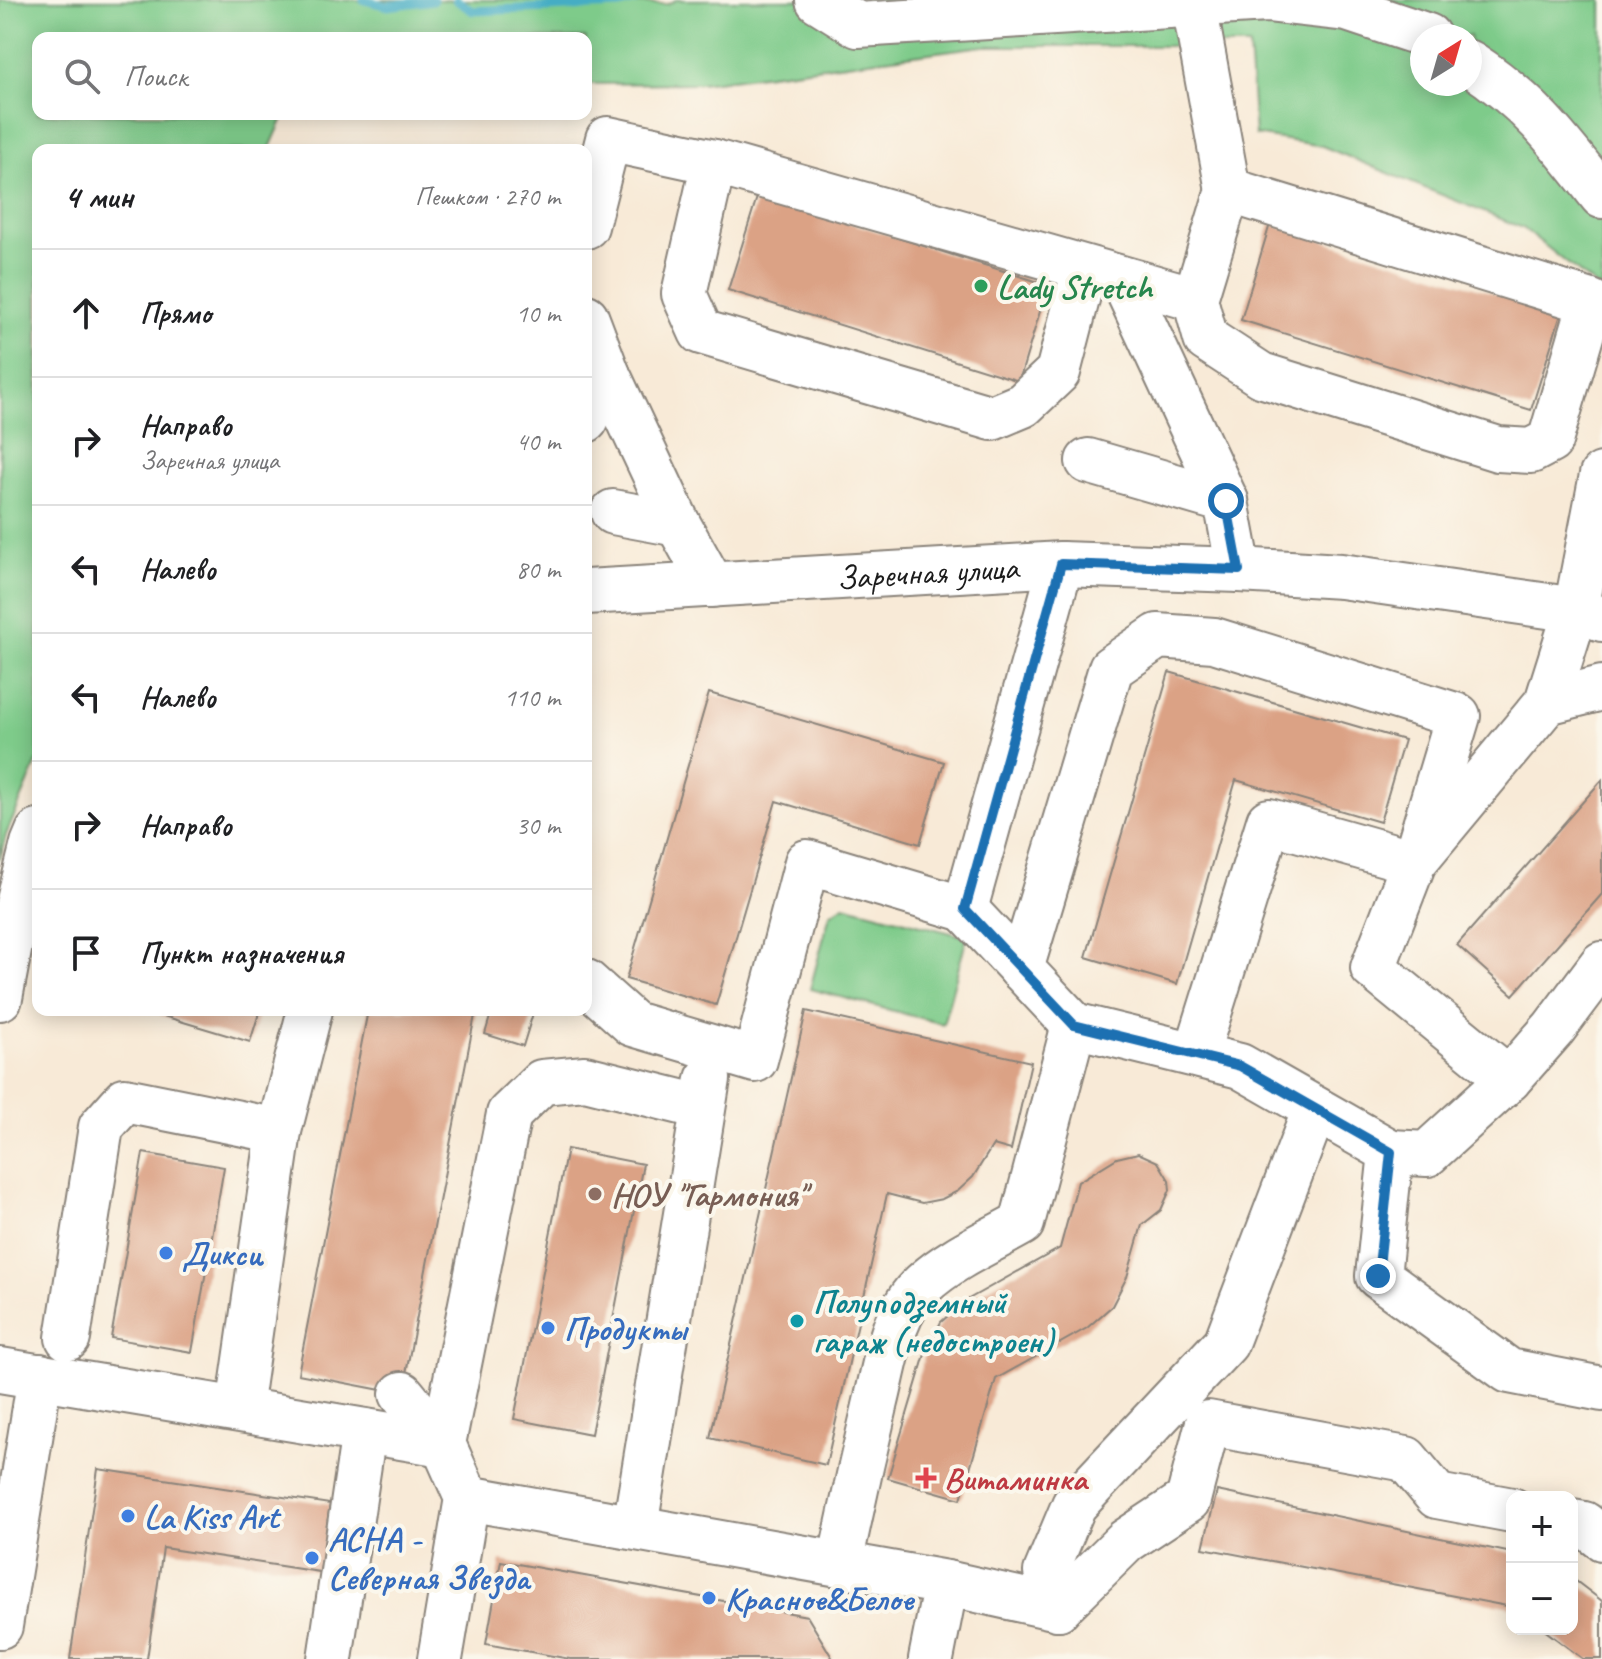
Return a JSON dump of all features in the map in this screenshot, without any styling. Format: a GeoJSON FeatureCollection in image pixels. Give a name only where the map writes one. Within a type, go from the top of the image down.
{"type":"FeatureCollection","features":[{"type":"Feature","properties":{"kind":"street"},"geometry":{"type":"LineString","coordinates":[[818,0],[858,25],[1259,0],[1347,9],[1410,30]]}},
{"type":"Feature","properties":{"kind":"street"},"geometry":{"type":"LineString","coordinates":[[1194,5],[1228,190],[1195,299],[1206,339],[1261,375],[1498,449],[1531,451],[1550,441],[1591,302],[1228,190]]}},
{"type":"Feature","properties":{"kind":"street"},"geometry":{"type":"LineString","coordinates":[[1482,71],[1502,84],[1547,126],[1602,196]]}},
{"type":"Feature","properties":{"kind":"street"},"geometry":{"type":"LineString","coordinates":[[592,202],[608,139],[714,162],[1195,299]]}},
{"type":"Feature","properties":{"kind":"street"},"geometry":{"type":"LineString","coordinates":[[714,162],[684,294],[701,332],[992,418],[1023,405],[1058,372],[1104,274]]}},
{"type":"Feature","properties":{"kind":"street"},"geometry":{"type":"LineString","coordinates":[[1104,274],[1226,501],[1239,570]]}},
{"type":"Feature","properties":{"kind":"street"},"geometry":{"type":"LineString","coordinates":[[592,333],[608,375],[678,524],[712,585]]}},
{"type":"Feature","properties":{"kind":"street"},"geometry":{"type":"LineString","coordinates":[[592,408],[608,375]]}},
{"type":"Feature","properties":{"kind":"street"},"geometry":{"type":"LineString","coordinates":[[1088,461],[1226,501]]}},
{"type":"Feature","properties":{"kind":"street"},"geometry":{"type":"LineString","coordinates":[[1414,862],[1547,702],[1589,615],[1602,475]]}},
{"type":"Feature","properties":{"kind":"street"},"geometry":{"type":"LineString","coordinates":[[613,512],[678,524]]}},
{"type":"Feature","properties":{"kind":"street"},"geometry":{"type":"LineString","coordinates":[[965,909],[1061,564]]}},
{"type":"Feature","properties":{"kind":"street","name":"Заречная улица"},"geometry":{"type":"LineString","coordinates":[[592,592],[1061,564],[1341,576],[1589,615]]}},
{"type":"Feature","properties":{"kind":"street"},"geometry":{"type":"LineString","coordinates":[[1021,969],[1111,668],[1158,636],[1214,640],[1458,716],[1414,862],[1373,968],[1509,1079]]}},
{"type":"Feature","properties":{"kind":"street"},"geometry":{"type":"LineString","coordinates":[[1547,702],[1602,688]]}},
{"type":"Feature","properties":{"kind":"street"},"geometry":{"type":"LineString","coordinates":[[1196,1055],[1269,821],[1414,862]]}},
{"type":"Feature","properties":{"kind":"street"},"geometry":{"type":"LineString","coordinates":[[0,998],[32,848]]}},
{"type":"Feature","properties":{"kind":"street"},"geometry":{"type":"LineString","coordinates":[[592,987],[633,1024],[755,1060],[807,862],[965,909],[1074,1025],[1240,1066],[1391,1152],[1427,1154],[1509,1079],[1554,1028],[1602,964]]}},
{"type":"Feature","properties":{"kind":"street"},"geometry":{"type":"LineString","coordinates":[[239,1409],[279,1131],[308,1016]]}},
{"type":"Feature","properties":{"kind":"street"},"geometry":{"type":"LineString","coordinates":[[840,1564],[889,1352],[905,1306],[921,1285],[947,1265],[1022,1223],[1074,1025]]}},
{"type":"Feature","properties":{"kind":"street"},"geometry":{"type":"LineString","coordinates":[[635,1527],[701,1107],[715,1049]]}},
{"type":"Feature","properties":{"kind":"street"},"geometry":{"type":"LineString","coordinates":[[443,1444],[509,1114],[542,1082],[585,1078],[701,1107]]}},
{"type":"Feature","properties":{"kind":"street"},"geometry":{"type":"LineString","coordinates":[[68,1338],[101,1127],[125,1100],[279,1131]]}},
{"type":"Feature","properties":{"kind":"street"},"geometry":{"type":"LineString","coordinates":[[1058,1608],[1046,1572],[1074,1505],[1226,1343],[1315,1109]]}},
{"type":"Feature","properties":{"kind":"street"},"geometry":{"type":"LineString","coordinates":[[1391,1152],[1378,1276],[1509,1371],[1602,1389]]}},
{"type":"Feature","properties":{"kind":"street"},"geometry":{"type":"LineString","coordinates":[[0,1626],[20,1373],[443,1444]]}},
{"type":"Feature","properties":{"kind":"street"},"geometry":{"type":"LineString","coordinates":[[402,1394],[443,1444],[467,1498],[440,1659]]}},
{"type":"Feature","properties":{"kind":"street"},"geometry":{"type":"LineString","coordinates":[[1058,1608],[1126,1541],[1188,1500],[1208,1423],[1406,1459],[1437,1496],[1506,1509]]}},
{"type":"Feature","properties":{"kind":"street"},"geometry":{"type":"LineString","coordinates":[[330,1659],[364,1431]]}},
{"type":"Feature","properties":{"kind":"street"},"geometry":{"type":"LineString","coordinates":[[467,1498],[946,1583],[1058,1608]]}},
{"type":"Feature","properties":{"kind":"street"},"geometry":{"type":"LineString","coordinates":[[1578,1523],[1602,1538]]}},
{"type":"Feature","properties":{"kind":"street"},"geometry":{"type":"LineString","coordinates":[[933,1658],[946,1583]]}},
{"type":"Feature","properties":{"kind":"green space"},"geometry":{"type":"Polygon","coordinates":[[[0,0],[641,0],[637,4],[668,4],[676,0],[1602,0],[1602,291],[1523,228],[1322,146],[1255,135],[1249,46],[983,46],[701,83],[592,84],[592,32],[32,32],[32,120],[282,120],[272,144],[32,144],[32,774],[6,835],[0,859],[0,0]]]}},
{"type":"Feature","properties":{"kind":"green space"},"geometry":{"type":"Polygon","coordinates":[[[844,905],[967,937],[943,1024],[810,989],[830,914],[844,905]]]}},
{"type":"Feature","properties":{"kind":"building"},"geometry":{"type":"Polygon","coordinates":[[[758,194],[1048,285],[1019,381],[728,290],[758,194]]]}},
{"type":"Feature","properties":{"kind":"building"},"geometry":{"type":"Polygon","coordinates":[[[1270,224],[1561,314],[1531,410],[1241,320],[1270,224]]]}},
{"type":"Feature","properties":{"kind":"building"},"geometry":{"type":"Polygon","coordinates":[[[1169,672],[1404,740],[1380,822],[1236,780],[1177,984],[1086,957],[1169,672]]]}},
{"type":"Feature","properties":{"kind":"building"},"geometry":{"type":"Polygon","coordinates":[[[709,693],[944,762],[920,844],[776,801],[716,1005],[626,979],[709,693]]]}},
{"type":"Feature","properties":{"kind":"building"},"geometry":{"type":"Polygon","coordinates":[[[1602,780],[1602,894],[1513,995],[1457,945],[1602,780]]]}},
{"type":"Feature","properties":{"kind":"building","name":"Полуподземный гараж (недостроен)"},"geometry":{"type":"Polygon","coordinates":[[[806,1011],[1031,1062],[1011,1150],[993,1145],[973,1177],[958,1191],[942,1199],[922,1203],[887,1194],[826,1465],[710,1438],[806,1011]]]}},
{"type":"Feature","properties":{"kind":"building"},"geometry":{"type":"Polygon","coordinates":[[[163,1016],[258,1016],[250,1042],[163,1016]]]}},
{"type":"Feature","properties":{"kind":"building"},"geometry":{"type":"Polygon","coordinates":[[[367,1016],[475,1016],[402,1394],[298,1374],[367,1016]]]}},
{"type":"Feature","properties":{"kind":"building"},"geometry":{"type":"Polygon","coordinates":[[[490,1016],[532,1016],[523,1046],[485,1034],[490,1016]]]}},
{"type":"Feature","properties":{"kind":"building"},"geometry":{"type":"Polygon","coordinates":[[[567,1149],[643,1164],[591,1434],[514,1419],[567,1149]]]}},
{"type":"Feature","properties":{"kind":"building"},"geometry":{"type":"Polygon","coordinates":[[[143,1153],[224,1167],[192,1352],[111,1338],[143,1153]]]}},
{"type":"Feature","properties":{"kind":"building"},"geometry":{"type":"Polygon","coordinates":[[[1138,1153],[1158,1162],[1169,1180],[1170,1190],[1161,1210],[1142,1225],[1127,1277],[1112,1306],[1087,1328],[996,1379],[961,1499],[888,1478],[926,1351],[941,1322],[965,1301],[1060,1248],[1078,1182],[1117,1158],[1138,1153]]]}},
{"type":"Feature","properties":{"kind":"building"},"geometry":{"type":"Polygon","coordinates":[[[98,1469],[330,1504],[320,1572],[163,1548],[147,1659],[70,1659],[98,1469]]]}},
{"type":"Feature","properties":{"kind":"building"},"geometry":{"type":"Polygon","coordinates":[[[1217,1491],[1506,1552],[1506,1606],[1203,1548],[1217,1491]]]}},
{"type":"Feature","properties":{"kind":"building"},"geometry":{"type":"Polygon","coordinates":[[[501,1561],[807,1616],[833,1659],[570,1659],[486,1644],[501,1561]]]}},
{"type":"Feature","properties":{"kind":"building"},"geometry":{"type":"Polygon","coordinates":[[[1578,1583],[1602,1601],[1602,1659],[1583,1659],[1551,1635],[1578,1635],[1578,1583]]]}},
{"type":"Feature","properties":{"kind":"waterway"},"geometry":{"type":"LineString","coordinates":[[364,0],[388,6],[433,0]]}},
{"type":"Feature","properties":{"kind":"waterway"},"geometry":{"type":"LineString","coordinates":[[456,0],[473,11],[620,5],[637,0]]}},
{"type":"Feature","properties":{"kind":"place","name":"Lady Stretch"},"geometry":{"type":"Point","coordinates":[981,286]}},
{"type":"Feature","properties":{"kind":"place","name":"НОУ \"Гармония\""},"geometry":{"type":"Point","coordinates":[595,1194]}},
{"type":"Feature","properties":{"kind":"place","name":"Дикси"},"geometry":{"type":"Point","coordinates":[166,1253]}},
{"type":"Feature","properties":{"kind":"place","name":"Полуподземный гараж (недостроен)"},"geometry":{"type":"Point","coordinates":[797,1321]}},
{"type":"Feature","properties":{"kind":"place","name":"Продукты"},"geometry":{"type":"Point","coordinates":[548,1328]}},
{"type":"Feature","properties":{"kind":"place","name":"Витаминка"},"geometry":{"type":"Point","coordinates":[926,1478]}},
{"type":"Feature","properties":{"kind":"place","name":"La Kiss Art"},"geometry":{"type":"Point","coordinates":[128,1516]}},
{"type":"Feature","properties":{"kind":"place","name":"АСНА - Северная Звезда"},"geometry":{"type":"Point","coordinates":[312,1558]}},
{"type":"Feature","properties":{"kind":"place","name":"Красное&Белое"},"geometry":{"type":"Point","coordinates":[709,1598]}},
{"type":"Feature","properties":{"kind":"route"},"geometry":{"type":"LineString","coordinates":[[1226,501],[1239,570],[1061,564],[965,909],[1074,1025],[1240,1066],[1391,1152],[1378,1276]]}}]}
